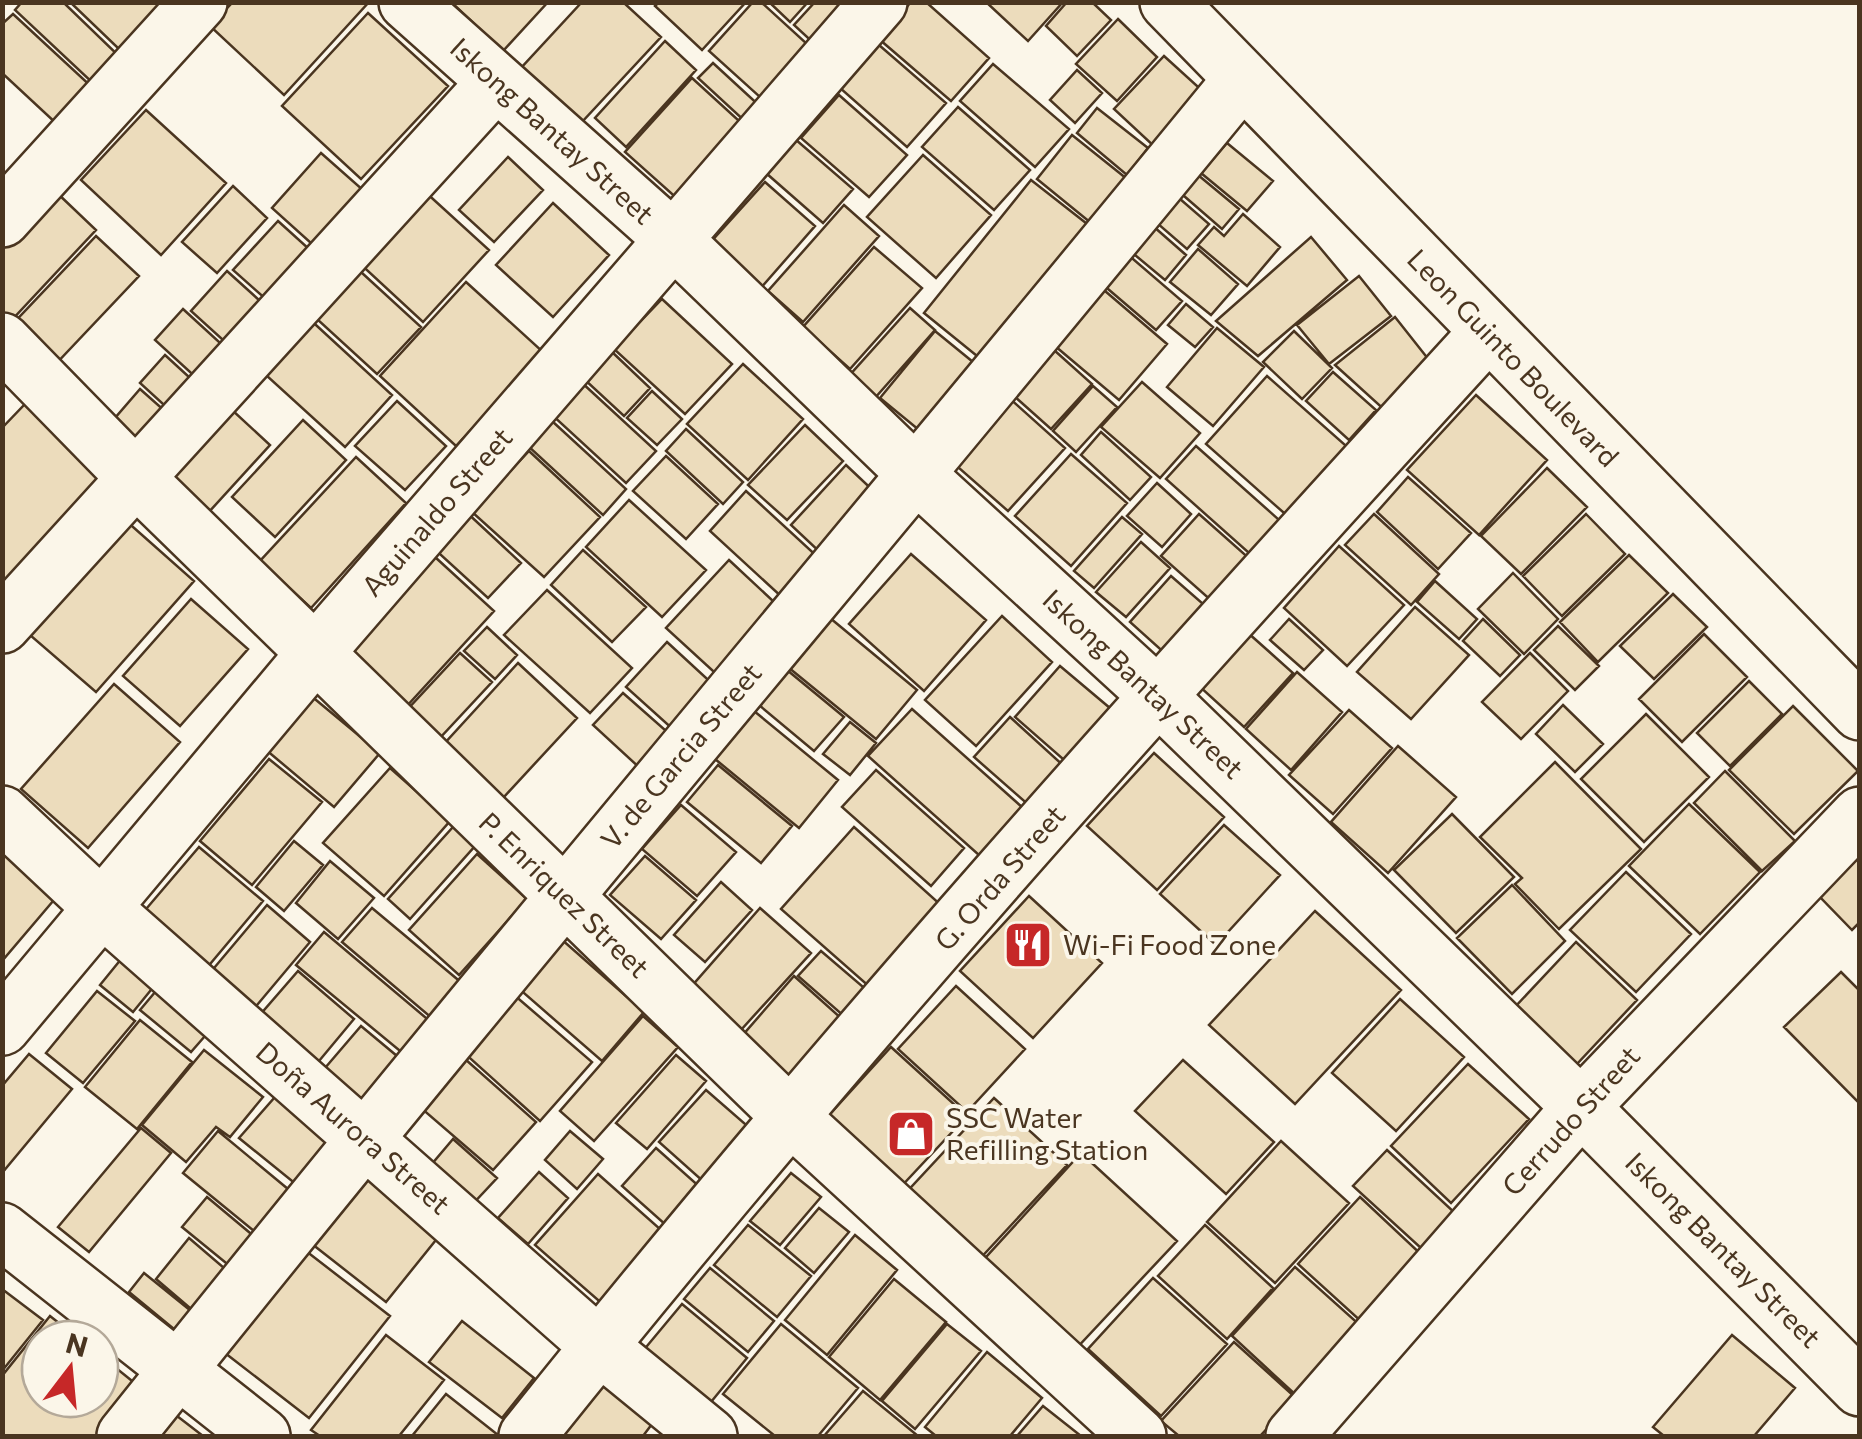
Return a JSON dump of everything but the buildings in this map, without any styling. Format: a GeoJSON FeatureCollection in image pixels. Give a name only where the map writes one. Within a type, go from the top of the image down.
{"type":"FeatureCollection","features":[{"type":"Feature","properties":{"kind":"street"},"geometry":{"type":"LineString","coordinates":[[2,219],[199,2]]}},
{"type":"Feature","properties":{"kind":"street","name":"Iskong Bantay Street"},"geometry":{"type":"LineString","coordinates":[[407,2],[674,240],[918,476],[1158,694],[1581,1107],[1860,1388]]}},
{"type":"Feature","properties":{"kind":"street","name":"Aguinaldo Street"},"geometry":{"type":"LineString","coordinates":[[2,1028],[100,906],[317,651],[879,2]]}},
{"type":"Feature","properties":{"kind":"street","name":"Leon Guinto Boulevard"},"geometry":{"type":"LineString","coordinates":[[1168,2],[1860,712]]}},
{"type":"Feature","properties":{"kind":"street","name":"V. de Garcia Street"},"geometry":{"type":"LineString","coordinates":[[125,1436],[563,894],[918,476],[1242,79]]}},
{"type":"Feature","properties":{"kind":"street"},"geometry":{"type":"LineString","coordinates":[[2,625],[496,82]]}},
{"type":"Feature","properties":{"kind":"street","name":"G. Orda Street"},"geometry":{"type":"LineString","coordinates":[[527,1436],[792,1118],[1158,694],[1488,332]]}},
{"type":"Feature","properties":{"kind":"street","name":"P. Enriquez Street"},"geometry":{"type":"LineString","coordinates":[[2,341],[136,478],[792,1118],[1138,1436]]}},
{"type":"Feature","properties":{"kind":"street","name":"Doña Aurora Street"},"geometry":{"type":"LineString","coordinates":[[2,814],[100,906],[599,1346],[709,1436]]}},
{"type":"Feature","properties":{"kind":"street","name":"Cerrudo Street"},"geometry":{"type":"LineString","coordinates":[[1294,1436],[1581,1107],[1860,815]]}},
{"type":"Feature","properties":{"kind":"street"},"geometry":{"type":"LineString","coordinates":[[2,1231],[262,1436]]}},
{"type":"Feature","properties":{"kind":"place","name":"Wi-Fi Food Zone"},"geometry":{"type":"Point","coordinates":[1028,945]}},
{"type":"Feature","properties":{"kind":"place","name":"SSC Water Refilling Station"},"geometry":{"type":"Point","coordinates":[911,1134]}}]}
